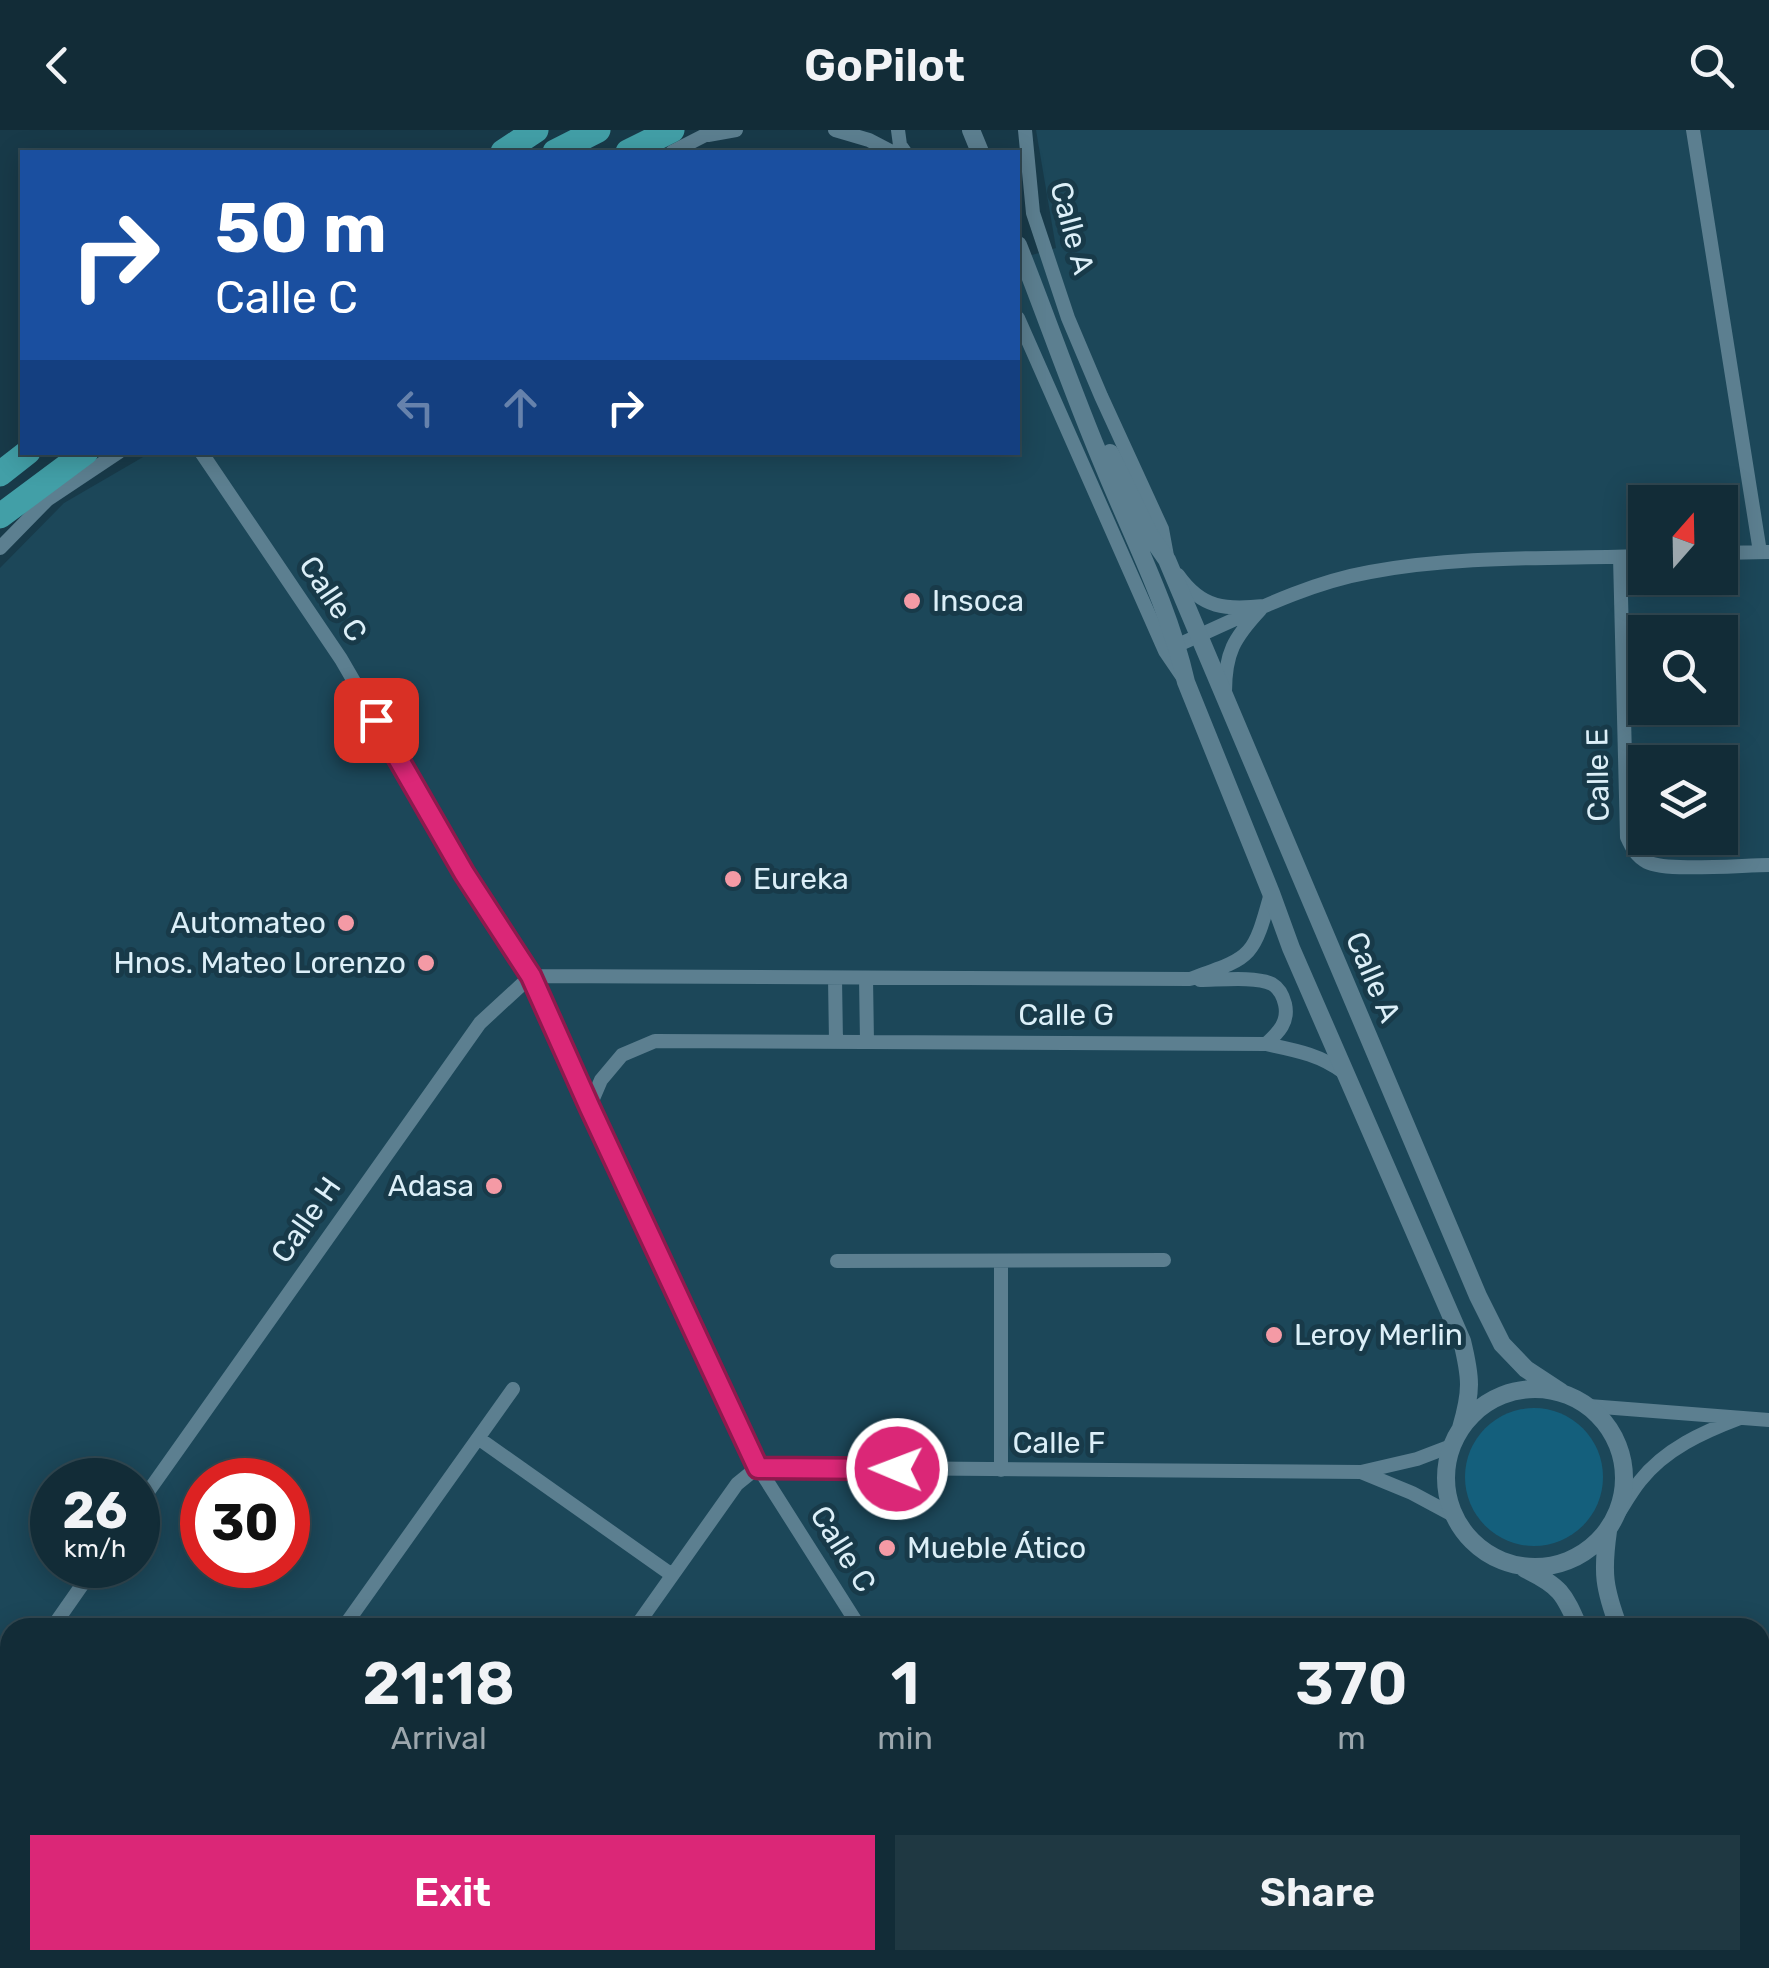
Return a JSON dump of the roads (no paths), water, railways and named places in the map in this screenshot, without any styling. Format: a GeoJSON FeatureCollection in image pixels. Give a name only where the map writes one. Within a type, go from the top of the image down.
{"type":"FeatureCollection","features":[{"type":"Feature","properties":{"kind":"highway"},"geometry":{"type":"LineString","coordinates":[[506,150],[536,130]]}},
{"type":"Feature","properties":{"kind":"highway"},"geometry":{"type":"LineString","coordinates":[[559,150],[598,130]]}},
{"type":"Feature","properties":{"kind":"highway"},"geometry":{"type":"LineString","coordinates":[[632,150],[672,130]]}},
{"type":"Feature","properties":{"kind":"highway"},"geometry":{"type":"LineString","coordinates":[[0,474],[24,455]]}},
{"type":"Feature","properties":{"kind":"highway"},"geometry":{"type":"LineString","coordinates":[[0,516],[82,455]]}},
{"type":"Feature","properties":{"kind":"street"},"geometry":{"type":"LineString","coordinates":[[676,150],[709,133],[736,130]]}},
{"type":"Feature","properties":{"kind":"street"},"geometry":{"type":"LineString","coordinates":[[835,130],[888,150]]}},
{"type":"Feature","properties":{"kind":"street","name":"Calle A"},"geometry":{"type":"LineString","coordinates":[[1025,130],[1033,213],[1068,318],[1162,529],[1168,560],[1225,699],[1478,1296],[1502,1344],[1526,1369],[1560,1392]]}},
{"type":"Feature","properties":{"kind":"street"},"geometry":{"type":"LineString","coordinates":[[1692,130],[1764,552],[1738,553]]}},
{"type":"Feature","properties":{"kind":"street","name":"Calle A"},"geometry":{"type":"LineString","coordinates":[[1020,250],[1178,645],[1186,682],[1291,948],[1462,1342],[1470,1376],[1469,1400],[1461,1428]]}},
{"type":"Feature","properties":{"kind":"street","name":"Calle A"},"geometry":{"type":"LineString","coordinates":[[1020,323],[1165,651],[1186,682]]}},
{"type":"Feature","properties":{"kind":"street","name":"Calle A"},"geometry":{"type":"LineString","coordinates":[[1060,350],[1149,534],[1168,560]]}},
{"type":"Feature","properties":{"kind":"street"},"geometry":{"type":"LineString","coordinates":[[0,548],[47,500],[114,455]]}},
{"type":"Feature","properties":{"kind":"street","name":"Calle C"},"geometry":{"type":"LineString","coordinates":[[203,455],[341,660],[464,873],[531,976],[758,1468],[854,1618]]}},
{"type":"Feature","properties":{"kind":"street","name":"Calle E"},"geometry":{"type":"LineString","coordinates":[[1620,556],[1627,837],[1634,852],[1649,863],[1666,866],[1769,865]]}},
{"type":"Feature","properties":{"kind":"street"},"geometry":{"type":"LineString","coordinates":[[1178,645],[1264,606],[1368,572],[1448,562],[1628,556]]}},
{"type":"Feature","properties":{"kind":"street"},"geometry":{"type":"LineString","coordinates":[[1168,560],[1187,588],[1201,599],[1235,609],[1264,606]]}},
{"type":"Feature","properties":{"kind":"street"},"geometry":{"type":"LineString","coordinates":[[1225,699],[1229,652],[1264,606]]}},
{"type":"Feature","properties":{"kind":"street","name":"Calle G"},"geometry":{"type":"LineString","coordinates":[[1190,980],[1245,957],[1262,926],[1271,894]]}},
{"type":"Feature","properties":{"kind":"street","name":"Calle G"},"geometry":{"type":"LineString","coordinates":[[531,976],[1258,981],[1274,984],[1286,1008],[1286,1020],[1266,1044]]}},
{"type":"Feature","properties":{"kind":"street","name":"Calle H"},"geometry":{"type":"LineString","coordinates":[[160,1475],[480,1023],[531,976]]}},
{"type":"Feature","properties":{"kind":"street"},"geometry":{"type":"LineString","coordinates":[[835,978],[836,1042]]}},
{"type":"Feature","properties":{"kind":"street"},"geometry":{"type":"LineString","coordinates":[[866,978],[867,1042]]}},
{"type":"Feature","properties":{"kind":"street","name":"Calle G"},"geometry":{"type":"LineString","coordinates":[[590,1108],[600,1080],[622,1055],[655,1041],[1266,1044],[1316,1055],[1343,1072]]}},
{"type":"Feature","properties":{"kind":"street"},"geometry":{"type":"LineString","coordinates":[[1002,1260],[1002,1470]]}},
{"type":"Feature","properties":{"kind":"street"},"geometry":{"type":"LineString","coordinates":[[837,1261],[1164,1260]]}},
{"type":"Feature","properties":{"kind":"street"},"geometry":{"type":"LineString","coordinates":[[350,1618],[513,1388]]}},
{"type":"Feature","properties":{"kind":"street"},"geometry":{"type":"LineString","coordinates":[[1575,1618],[1565,1595],[1549,1581],[1492,1558],[1469,1540],[1453,1515],[1446,1487],[1451,1446],[1480,1407],[1505,1394],[1532,1389],[1560,1392],[1589,1406],[1610,1427],[1622,1454],[1625,1484],[1604,1559],[1606,1592],[1615,1618]]}},
{"type":"Feature","properties":{"kind":"street"},"geometry":{"type":"LineString","coordinates":[[1589,1406],[1769,1420]]}},
{"type":"Feature","properties":{"kind":"street"},"geometry":{"type":"LineString","coordinates":[[1520,1567],[1550,1567],[1578,1558],[1602,1539],[1641,1479],[1672,1450],[1743,1416]]}},
{"type":"Feature","properties":{"kind":"street"},"geometry":{"type":"LineString","coordinates":[[478,1438],[672,1575]]}},
{"type":"Feature","properties":{"kind":"street","name":"Calle F"},"geometry":{"type":"LineString","coordinates":[[758,1468],[1361,1472],[1417,1459],[1451,1446]]}},
{"type":"Feature","properties":{"kind":"street"},"geometry":{"type":"LineString","coordinates":[[642,1618],[736,1484],[758,1468]]}},
{"type":"Feature","properties":{"kind":"street","name":"Calle F"},"geometry":{"type":"LineString","coordinates":[[1361,1472],[1453,1515]]}},
{"type":"Feature","properties":{"kind":"street"},"geometry":{"type":"LineString","coordinates":[[59,1618],[80,1588]]}},
{"type":"Feature","properties":{"kind":"place","name":"Insoca"},"geometry":{"type":"Point","coordinates":[912,601]}},
{"type":"Feature","properties":{"kind":"place","name":"Eureka"},"geometry":{"type":"Point","coordinates":[733,879]}},
{"type":"Feature","properties":{"kind":"place","name":"Automateo"},"geometry":{"type":"Point","coordinates":[346,923]}},
{"type":"Feature","properties":{"kind":"place","name":"Hnos. Mateo Lorenzo"},"geometry":{"type":"Point","coordinates":[426,963]}},
{"type":"Feature","properties":{"kind":"place","name":"Adasa"},"geometry":{"type":"Point","coordinates":[494,1186]}},
{"type":"Feature","properties":{"kind":"place","name":"Leroy Merlin"},"geometry":{"type":"Point","coordinates":[1274,1335]}},
{"type":"Feature","properties":{"kind":"place","name":"Mueble Ático"},"geometry":{"type":"Point","coordinates":[887,1548]}}]}
